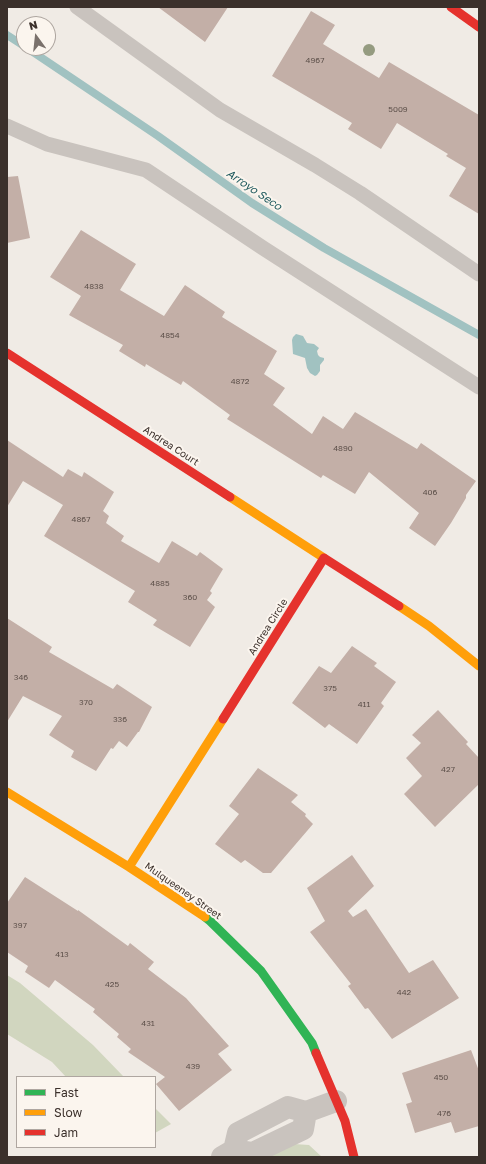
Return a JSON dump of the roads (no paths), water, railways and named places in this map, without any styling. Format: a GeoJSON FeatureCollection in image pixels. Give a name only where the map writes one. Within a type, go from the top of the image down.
{"type":"FeatureCollection","features":[{"type":"Feature","properties":{"kind":"street"},"geometry":{"type":"LineString","coordinates":[[451,7],[479,27]]}},
{"type":"Feature","properties":{"kind":"street","name":"Andrea Court"},"geometry":{"type":"LineString","coordinates":[[7,352],[324,558]]}},
{"type":"Feature","properties":{"kind":"street"},"geometry":{"type":"LineString","coordinates":[[324,558],[429,626],[479,666]]}},
{"type":"Feature","properties":{"kind":"street","name":"Andrea Circle"},"geometry":{"type":"LineString","coordinates":[[129,868],[324,558]]}},
{"type":"Feature","properties":{"kind":"street","name":"Mulqueeney Street"},"geometry":{"type":"LineString","coordinates":[[7,792],[129,868],[210,921],[261,971],[312,1043],[345,1121],[354,1157]]}},
{"type":"Feature","properties":{"kind":"street"},"geometry":{"type":"LineString","coordinates":[[228,1154],[238,1133],[288,1107],[306,1112],[336,1101]]}},
{"type":"Feature","properties":{"kind":"lane"},"geometry":{"type":"LineString","coordinates":[[77,7],[220,110],[354,189],[479,274]]}},
{"type":"Feature","properties":{"kind":"lane"},"geometry":{"type":"LineString","coordinates":[[7,126],[47,144],[146,170],[263,248],[479,387]]}},
{"type":"Feature","properties":{"kind":"water"},"geometry":{"type":"Polygon","coordinates":[[[296,334],[303,336],[307,343],[314,344],[319,348],[317,351],[318,355],[324,358],[320,365],[320,371],[315,376],[310,373],[307,368],[305,358],[293,354],[292,340],[296,334]]]}},
{"type":"Feature","properties":{"kind":"waterway","name":"Arroyo Seco"},"geometry":{"type":"LineString","coordinates":[[7,35],[16,41]]}},
{"type":"Feature","properties":{"kind":"waterway","name":"Arroyo Seco"},"geometry":{"type":"LineString","coordinates":[[39,56],[158,136],[252,203],[324,248],[479,335]]}}]}
